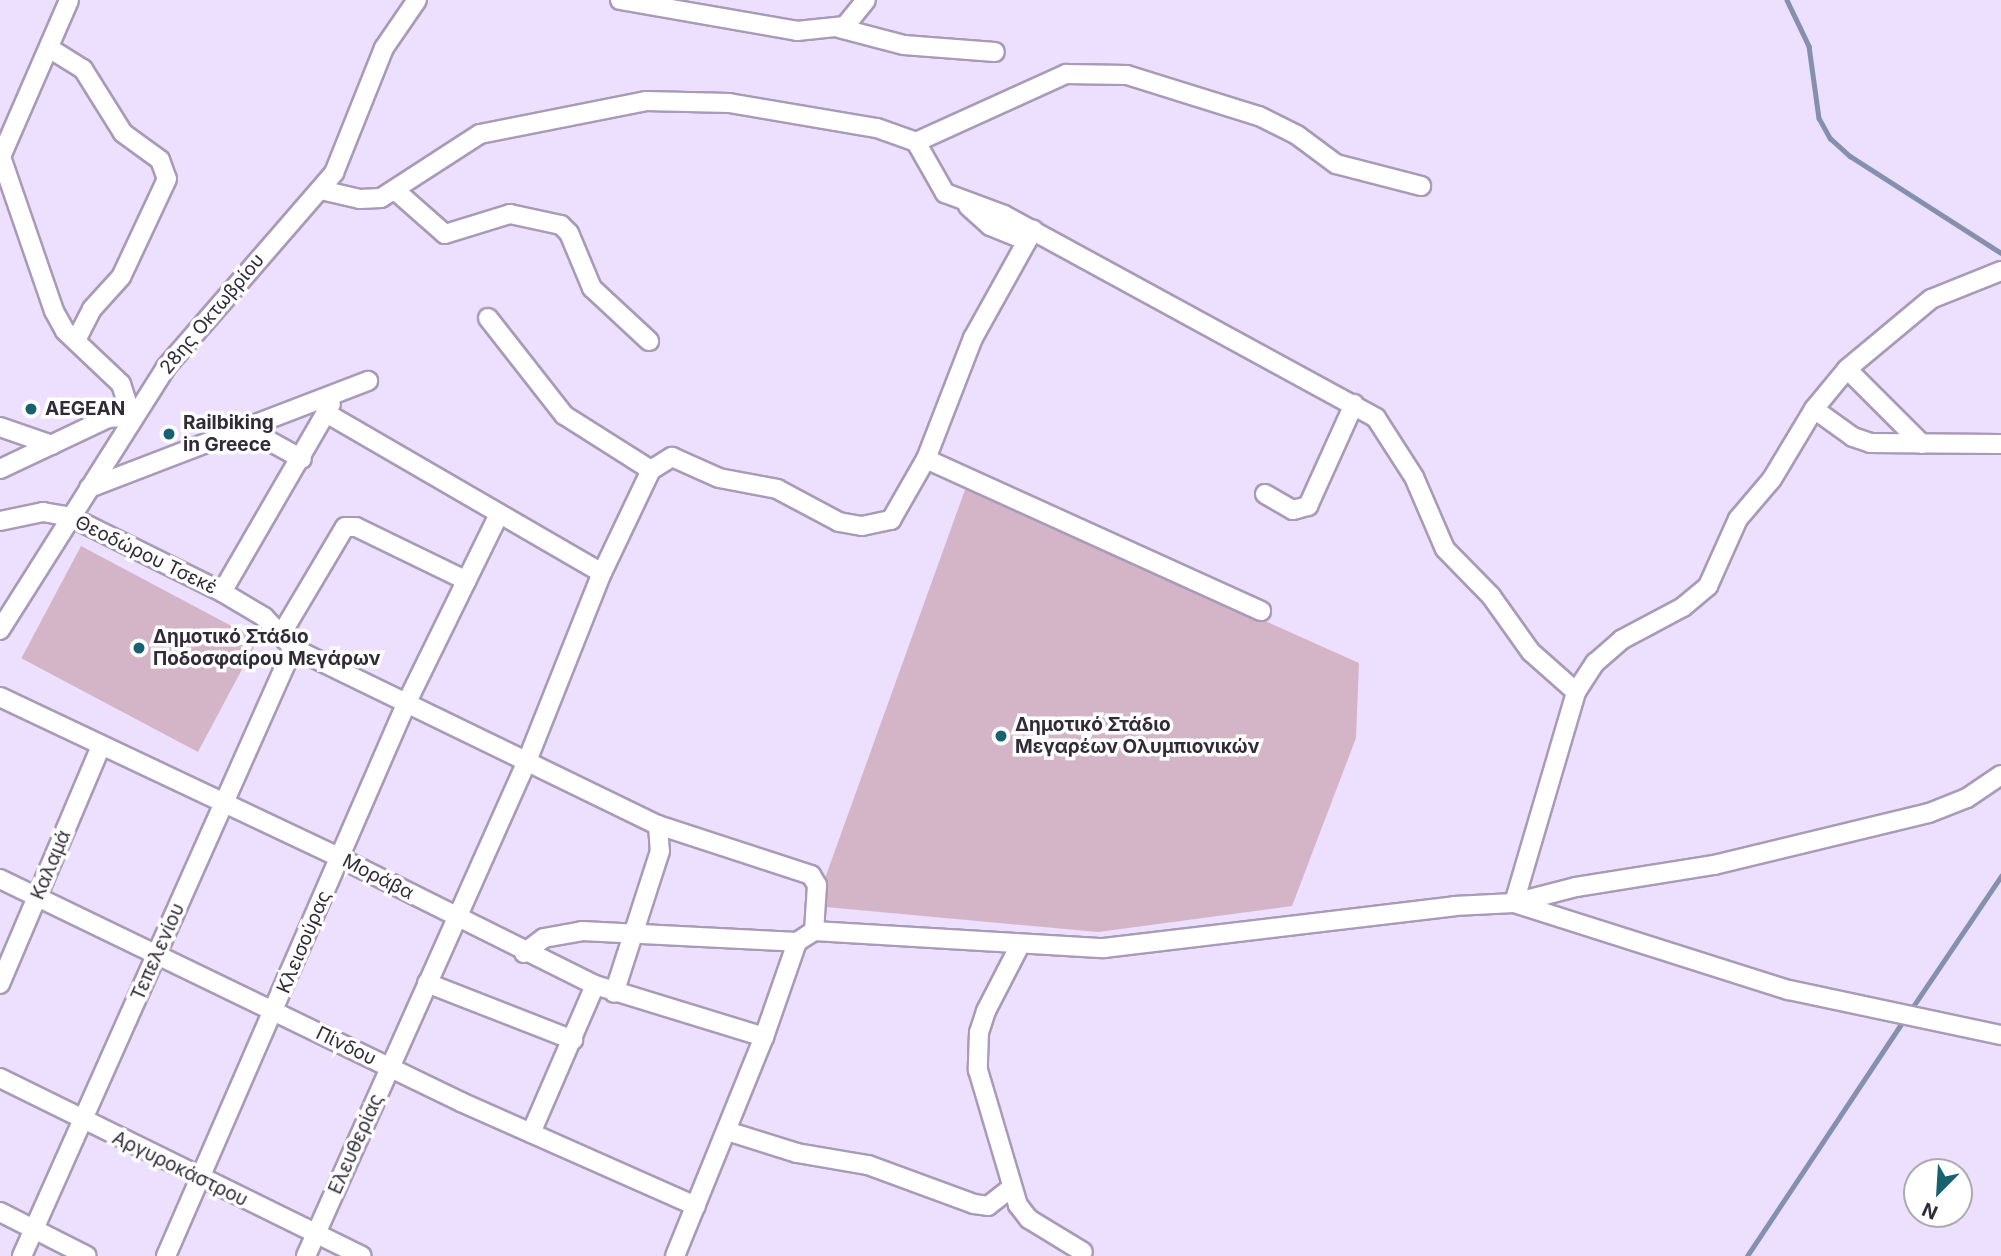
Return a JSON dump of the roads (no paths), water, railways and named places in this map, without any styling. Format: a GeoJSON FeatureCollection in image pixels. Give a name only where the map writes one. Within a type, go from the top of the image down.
{"type":"FeatureCollection","features":[{"type":"Feature","properties":{"kind":"street"},"geometry":{"type":"LineString","coordinates":[[0,469],[108,418],[132,417],[121,384],[65,331],[43,285],[1,157],[69,0]]}},
{"type":"Feature","properties":{"kind":"street","name":"28ης Οκτωβρίου"},"geometry":{"type":"LineString","coordinates":[[0,630],[132,417],[199,326],[321,190],[346,150],[384,48],[417,0]]}},
{"type":"Feature","properties":{"kind":"street"},"geometry":{"type":"LineString","coordinates":[[620,0],[703,8],[797,32],[839,28],[904,45],[995,52]]}},
{"type":"Feature","properties":{"kind":"street"},"geometry":{"type":"LineString","coordinates":[[839,28],[866,0]]}},
{"type":"Feature","properties":{"kind":"street"},"geometry":{"type":"LineString","coordinates":[[49,48],[83,69],[123,133],[160,160],[167,178],[121,277],[92,309],[76,341]]}},
{"type":"Feature","properties":{"kind":"street"},"geometry":{"type":"LineString","coordinates":[[321,190],[360,199],[381,198],[396,191],[480,134],[646,101],[729,103],[877,128],[916,142],[1066,74],[1127,75],[1259,116],[1297,135],[1336,164],[1421,186]]}},
{"type":"Feature","properties":{"kind":"street"},"geometry":{"type":"LineString","coordinates":[[916,142],[937,185],[963,201],[1354,404],[1376,418],[1422,494],[1445,549],[1491,596],[1531,652],[1576,691]]}},
{"type":"Feature","properties":{"kind":"street"},"geometry":{"type":"LineString","coordinates":[[396,191],[445,234],[510,214],[548,219],[569,233],[592,288],[649,341]]}},
{"type":"Feature","properties":{"kind":"street"},"geometry":{"type":"LineString","coordinates":[[488,318],[564,415],[651,470],[666,459],[681,459],[719,478],[777,489],[839,522],[862,526],[891,520],[926,459],[957,372],[1030,235]]}},
{"type":"Feature","properties":{"kind":"street"},"geometry":{"type":"LineString","coordinates":[[1514,903],[1576,691],[1611,647],[1683,607],[1708,586],[1738,519],[1772,479],[1814,409],[1847,369],[1931,299],[2001,271]]}},
{"type":"Feature","properties":{"kind":"street"},"geometry":{"type":"LineString","coordinates":[[1847,369],[1922,444]]}},
{"type":"Feature","properties":{"kind":"street"},"geometry":{"type":"LineString","coordinates":[[89,488],[368,381]]}},
{"type":"Feature","properties":{"kind":"street"},"geometry":{"type":"LineString","coordinates":[[222,592],[302,459],[337,393]]}},
{"type":"Feature","properties":{"kind":"street"},"geometry":{"type":"LineString","coordinates":[[1265,494],[1293,510],[1308,506],[1354,404]]}},
{"type":"Feature","properties":{"kind":"street"},"geometry":{"type":"LineString","coordinates":[[1814,409],[1853,437],[1870,443],[2001,444]]}},
{"type":"Feature","properties":{"kind":"street"},"geometry":{"type":"LineString","coordinates":[[326,413],[498,516],[602,573]]}},
{"type":"Feature","properties":{"kind":"street"},"geometry":{"type":"LineString","coordinates":[[0,427],[52,445]]}},
{"type":"Feature","properties":{"kind":"street"},"geometry":{"type":"LineString","coordinates":[[244,427],[302,459]]}},
{"type":"Feature","properties":{"kind":"street"},"geometry":{"type":"LineString","coordinates":[[926,459],[1261,611]]}},
{"type":"Feature","properties":{"kind":"street","name":"Ελευθερίας"},"geometry":{"type":"LineString","coordinates":[[306,1256],[527,761],[602,573],[651,470]]}},
{"type":"Feature","properties":{"kind":"street","name":"Θεοδώρου Τσεκέ"},"geometry":{"type":"LineString","coordinates":[[0,521],[43,512],[71,517],[222,592],[282,633],[293,648]]}},
{"type":"Feature","properties":{"kind":"street","name":"Κλεισούρας"},"geometry":{"type":"LineString","coordinates":[[166,1256],[407,702],[498,516]]}},
{"type":"Feature","properties":{"kind":"street"},"geometry":{"type":"LineString","coordinates":[[282,633],[345,527],[355,527],[467,581]]}},
{"type":"Feature","properties":{"kind":"street"},"geometry":{"type":"LineString","coordinates":[[293,648],[658,825],[811,875],[817,885],[814,932]]}},
{"type":"Feature","properties":{"kind":"street","name":"Τεπελενίου"},"geometry":{"type":"LineString","coordinates":[[22,1256],[293,648]]}},
{"type":"Feature","properties":{"kind":"street","name":"Μοράβα"},"geometry":{"type":"LineString","coordinates":[[0,698],[340,858],[524,953],[595,985],[764,1037]]}},
{"type":"Feature","properties":{"kind":"street","name":"Καλαμά"},"geometry":{"type":"LineString","coordinates":[[0,984],[101,746]]}},
{"type":"Feature","properties":{"kind":"street"},"geometry":{"type":"LineString","coordinates":[[524,953],[533,943],[555,935],[632,932],[797,942],[814,932],[1020,945],[1128,946],[1454,906],[1514,903],[1576,887],[1714,865],[1929,813],[1968,798],[2001,775]]}},
{"type":"Feature","properties":{"kind":"street"},"geometry":{"type":"LineString","coordinates":[[614,993],[660,851],[658,825]]}},
{"type":"Feature","properties":{"kind":"street","name":"Πίνδου"},"geometry":{"type":"LineString","coordinates":[[0,879],[390,1067],[696,1206]]}},
{"type":"Feature","properties":{"kind":"street"},"geometry":{"type":"LineString","coordinates":[[1514,903],[1755,980],[2001,1035]]}},
{"type":"Feature","properties":{"kind":"street"},"geometry":{"type":"LineString","coordinates":[[675,1256],[764,1037],[797,942]]}},
{"type":"Feature","properties":{"kind":"street"},"geometry":{"type":"LineString","coordinates":[[1020,945],[986,1012],[977,1051],[980,1081],[1012,1188],[1029,1219],[1083,1252]]}},
{"type":"Feature","properties":{"kind":"street"},"geometry":{"type":"LineString","coordinates":[[427,983],[572,1040]]}},
{"type":"Feature","properties":{"kind":"street"},"geometry":{"type":"LineString","coordinates":[[531,1133],[595,985]]}},
{"type":"Feature","properties":{"kind":"street","name":"Αργυροκάστρου"},"geometry":{"type":"LineString","coordinates":[[0,1078],[315,1236],[362,1256]]}},
{"type":"Feature","properties":{"kind":"street"},"geometry":{"type":"LineString","coordinates":[[726,1130],[797,1153],[868,1165],[974,1204],[988,1206],[1012,1188]]}},
{"type":"Feature","properties":{"kind":"street"},"geometry":{"type":"LineString","coordinates":[[0,1212],[87,1256]]}},
{"type":"Feature","properties":{"kind":"waterway"},"geometry":{"type":"LineString","coordinates":[[1787,0],[1809,46],[1819,118],[1830,138],[1850,156],[2001,253]]}},
{"type":"Feature","properties":{"kind":"waterway"},"geometry":{"type":"LineString","coordinates":[[1910,1011],[2001,876]]}},
{"type":"Feature","properties":{"kind":"waterway"},"geometry":{"type":"LineString","coordinates":[[1747,1256],[1905,1018]]}},
{"type":"Feature","properties":{"kind":"place","name":"AEGEAN"},"geometry":{"type":"Point","coordinates":[31,409]}},
{"type":"Feature","properties":{"kind":"place","name":"Railbiking in Greece"},"geometry":{"type":"Point","coordinates":[169,434]}},
{"type":"Feature","properties":{"kind":"place","name":"Δημοτικό Στάδιο Ποδοσφαίρου Μεγάρων"},"geometry":{"type":"Point","coordinates":[139,648]}},
{"type":"Feature","properties":{"kind":"place","name":"Δημοτικό Στάδιο Μεγαρέων Ολυμπιονικών"},"geometry":{"type":"Point","coordinates":[1001,736]}}]}
